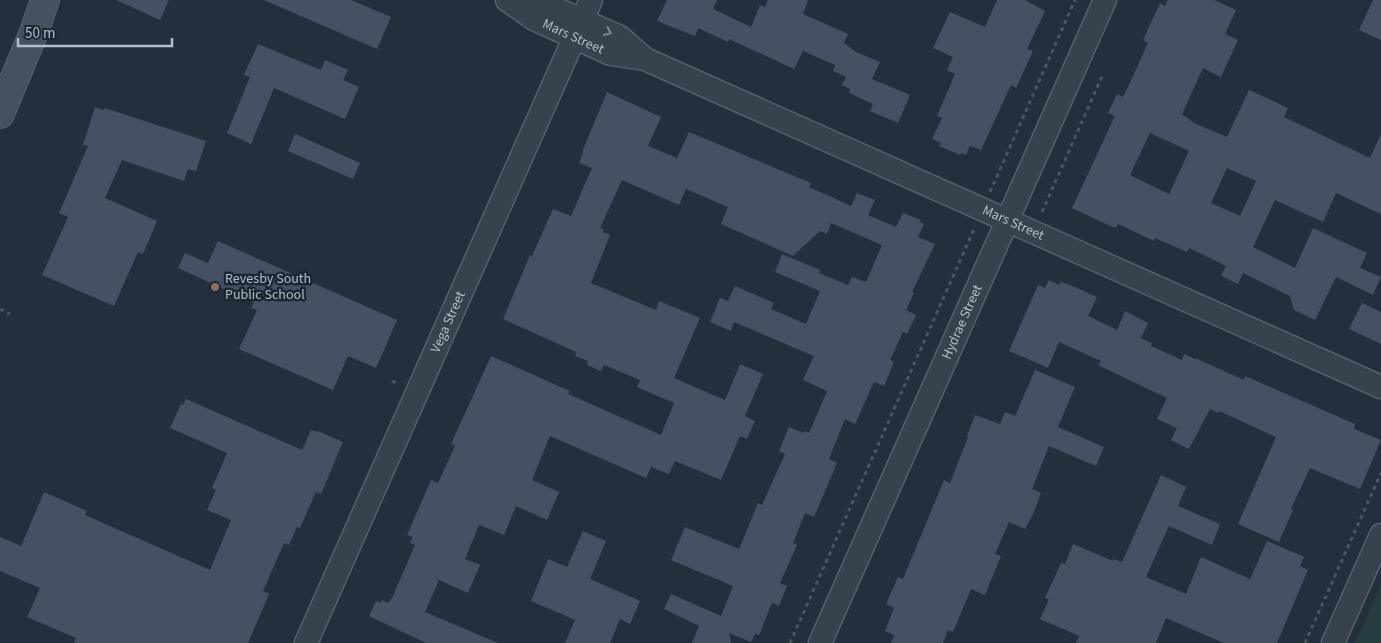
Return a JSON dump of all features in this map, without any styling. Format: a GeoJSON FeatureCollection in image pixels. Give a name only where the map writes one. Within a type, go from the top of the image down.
{"type":"FeatureCollection","features":[{"type":"Feature","properties":{"kind":"main road"},"geometry":{"type":"LineString","coordinates":[[0,114],[34,32],[44,0]]}},
{"type":"Feature","properties":{"kind":"street","name":"Mars Street"},"geometry":{"type":"LineString","coordinates":[[507,0],[534,18],[583,19]]}},
{"type":"Feature","properties":{"kind":"street","name":"Mars Street"},"geometry":{"type":"LineString","coordinates":[[530,0],[541,2],[583,19],[620,37],[645,59],[1381,387]]}},
{"type":"Feature","properties":{"kind":"street","name":"Hydrae Street"},"geometry":{"type":"LineString","coordinates":[[820,643],[1105,0]]}},
{"type":"Feature","properties":{"kind":"street","name":"Vega Street"},"geometry":{"type":"LineString","coordinates":[[306,643],[583,19]]}},
{"type":"Feature","properties":{"kind":"street"},"geometry":{"type":"LineString","coordinates":[[1333,643],[1381,536]]}},
{"type":"Feature","properties":{"kind":"path"},"geometry":{"type":"LineString","coordinates":[[790,643],[1075,0]]}},
{"type":"Feature","properties":{"kind":"path"},"geometry":{"type":"LineString","coordinates":[[1032,232],[1104,74]]}},
{"type":"Feature","properties":{"kind":"path"},"geometry":{"type":"LineString","coordinates":[[0,309],[10,314]]}},
{"type":"Feature","properties":{"kind":"path"},"geometry":{"type":"LineString","coordinates":[[1305,643],[1381,473]]}},
{"type":"Feature","properties":{"kind":"green space"},"geometry":{"type":"Polygon","coordinates":[[[1381,584],[1381,643],[1355,643],[1381,584]]]}},
{"type":"Feature","properties":{"kind":"building"},"geometry":{"type":"Polygon","coordinates":[[[116,0],[169,0],[160,20],[116,0]]]}},
{"type":"Feature","properties":{"kind":"building"},"geometry":{"type":"Polygon","coordinates":[[[264,0],[351,0],[391,17],[377,49],[264,0]]]}},
{"type":"Feature","properties":{"kind":"building"},"geometry":{"type":"Polygon","coordinates":[[[667,0],[717,0],[713,9],[751,27],[760,5],[765,7],[768,0],[808,0],[803,14],[848,34],[844,43],[856,52],[880,62],[872,79],[910,95],[898,123],[870,111],[873,104],[849,93],[850,89],[842,85],[846,77],[833,71],[835,65],[803,51],[794,69],[729,39],[728,42],[698,28],[695,36],[657,21],[667,0]]]}},
{"type":"Feature","properties":{"kind":"building"},"geometry":{"type":"Polygon","coordinates":[[[997,0],[1025,0],[1045,11],[1027,49],[1033,51],[1016,88],[1011,85],[981,150],[970,146],[966,155],[961,153],[960,155],[939,146],[941,143],[932,139],[942,118],[937,116],[955,74],[947,70],[953,57],[933,48],[950,12],[985,27],[997,0]]]}},
{"type":"Feature","properties":{"kind":"building"},"geometry":{"type":"Polygon","coordinates":[[[1168,0],[1214,0],[1236,10],[1225,34],[1238,40],[1221,77],[1203,68],[1182,114],[1194,123],[1227,137],[1249,90],[1288,108],[1284,117],[1370,158],[1381,134],[1381,214],[1336,193],[1323,222],[1275,200],[1253,247],[1295,268],[1313,228],[1367,253],[1360,268],[1381,277],[1373,295],[1336,277],[1315,320],[1294,310],[1290,296],[1243,273],[1238,284],[1221,276],[1226,266],[1189,248],[1187,252],[1155,238],[1154,241],[1118,224],[1116,228],[1072,208],[1115,116],[1108,113],[1117,94],[1123,97],[1128,87],[1148,43],[1143,40],[1160,3],[1165,6],[1168,0]],[[1150,133],[1130,175],[1169,194],[1189,151],[1150,133]],[[1227,168],[1211,203],[1240,216],[1256,181],[1227,168]]]}},
{"type":"Feature","properties":{"kind":"building"},"geometry":{"type":"Polygon","coordinates":[[[1373,0],[1381,0],[1381,40],[1359,30],[1373,0]]]}},
{"type":"Feature","properties":{"kind":"building"},"geometry":{"type":"Polygon","coordinates":[[[258,44],[321,70],[325,60],[348,70],[343,80],[359,87],[345,119],[274,88],[251,144],[227,133],[250,77],[244,75],[258,44]]]}},
{"type":"Feature","properties":{"kind":"building"},"geometry":{"type":"Polygon","coordinates":[[[607,92],[661,117],[648,146],[677,158],[689,132],[811,183],[809,187],[851,206],[857,193],[875,200],[868,215],[896,227],[903,213],[921,220],[920,222],[924,224],[918,237],[935,244],[912,292],[914,293],[906,310],[916,315],[907,334],[903,332],[890,360],[894,362],[884,386],[874,382],[855,424],[845,419],[829,459],[837,463],[814,517],[805,513],[793,543],[797,545],[780,583],[787,586],[779,606],[772,603],[759,635],[755,634],[751,642],[729,633],[731,643],[692,643],[699,626],[664,609],[671,594],[721,616],[733,586],[671,560],[685,527],[739,549],[758,503],[762,505],[785,454],[779,451],[789,427],[803,433],[804,431],[809,433],[827,391],[803,380],[814,356],[734,322],[731,331],[710,322],[720,298],[728,301],[735,286],[774,303],[771,309],[806,324],[820,291],[775,272],[782,254],[820,270],[819,273],[848,285],[852,277],[866,282],[882,245],[831,223],[827,234],[820,231],[793,256],[721,224],[728,207],[686,189],[679,205],[622,180],[600,228],[604,230],[603,232],[610,235],[591,283],[656,310],[659,301],[700,318],[674,378],[725,400],[740,364],[763,374],[745,416],[755,421],[747,439],[740,436],[721,480],[675,461],[669,474],[651,467],[646,478],[550,436],[532,480],[559,492],[547,520],[516,506],[504,535],[479,525],[465,559],[480,565],[468,593],[439,580],[425,612],[498,643],[426,643],[369,616],[376,601],[380,603],[382,600],[388,603],[392,598],[415,545],[410,543],[413,537],[407,535],[431,480],[438,483],[455,446],[451,444],[491,356],[570,391],[568,394],[661,435],[674,403],[637,387],[640,380],[604,365],[601,371],[587,365],[588,361],[575,356],[576,352],[503,319],[530,255],[532,256],[553,209],[571,216],[592,168],[579,163],[582,152],[607,92]]]}},
{"type":"Feature","properties":{"kind":"building"},"geometry":{"type":"Polygon","coordinates":[[[95,107],[104,110],[105,108],[206,141],[196,171],[188,169],[184,181],[122,160],[105,198],[157,221],[143,254],[138,252],[114,306],[42,275],[68,217],[59,213],[88,146],[83,145],[95,107]]]}},
{"type":"Feature","properties":{"kind":"building"},"geometry":{"type":"Polygon","coordinates":[[[295,134],[360,163],[353,179],[288,151],[295,134]]]}},
{"type":"Feature","properties":{"kind":"building"},"geometry":{"type":"Polygon","coordinates":[[[218,241],[397,320],[376,368],[348,356],[333,390],[239,349],[257,310],[251,308],[254,303],[178,268],[185,253],[208,263],[218,241]]]}},
{"type":"Feature","properties":{"kind":"building"},"geometry":{"type":"Polygon","coordinates":[[[1049,280],[1059,285],[1060,282],[1068,284],[1097,297],[1088,316],[1117,330],[1125,311],[1148,323],[1141,338],[1152,343],[1151,346],[1182,360],[1184,354],[1195,358],[1244,380],[1245,376],[1355,424],[1354,429],[1381,440],[1360,489],[1310,468],[1291,509],[1293,510],[1279,542],[1238,524],[1276,437],[1219,411],[1218,413],[1210,409],[1189,449],[1171,440],[1177,428],[1157,419],[1167,398],[1098,365],[1101,361],[1059,342],[1048,368],[1009,351],[1038,285],[1045,288],[1049,280]]]}},
{"type":"Feature","properties":{"kind":"building"},"geometry":{"type":"Polygon","coordinates":[[[1362,303],[1381,312],[1381,344],[1349,329],[1362,303]]]}},
{"type":"Feature","properties":{"kind":"building"},"geometry":{"type":"Polygon","coordinates":[[[1035,370],[1075,387],[1058,427],[1104,447],[1096,466],[1049,446],[1032,489],[1041,493],[1033,514],[1025,529],[1009,522],[995,554],[1001,556],[985,595],[971,589],[953,632],[948,630],[943,643],[891,643],[894,635],[885,631],[894,608],[886,604],[898,577],[903,579],[944,480],[950,483],[975,415],[1000,424],[1005,412],[1015,416],[1035,370]]]}},
{"type":"Feature","properties":{"kind":"building"},"geometry":{"type":"Polygon","coordinates":[[[186,399],[302,450],[311,430],[318,431],[343,442],[321,494],[316,492],[300,528],[297,527],[289,545],[284,543],[263,591],[269,594],[248,643],[74,643],[76,638],[27,617],[40,588],[0,571],[0,537],[21,546],[44,492],[87,511],[85,515],[210,570],[231,520],[207,510],[216,490],[212,488],[227,453],[170,428],[181,404],[183,405],[186,399]]]}},
{"type":"Feature","properties":{"kind":"building"},"geometry":{"type":"Polygon","coordinates":[[[1161,475],[1186,487],[1178,506],[1220,524],[1212,545],[1169,526],[1146,577],[1186,594],[1201,557],[1250,579],[1267,541],[1304,557],[1300,566],[1308,570],[1277,643],[1224,643],[1166,618],[1156,643],[1076,643],[1079,636],[1040,619],[1049,599],[1045,598],[1061,563],[1065,564],[1073,544],[1113,561],[1114,559],[1122,562],[1161,475]]]}},
{"type":"Feature","properties":{"kind":"building"},"geometry":{"type":"Polygon","coordinates":[[[583,531],[606,541],[590,579],[640,601],[630,624],[620,619],[610,643],[565,643],[575,620],[531,601],[548,559],[567,567],[583,531]]]}},
{"type":"Feature","properties":{"kind":"place","name":"Revesby South Public School"},"geometry":{"type":"Point","coordinates":[215,287]}}]}
